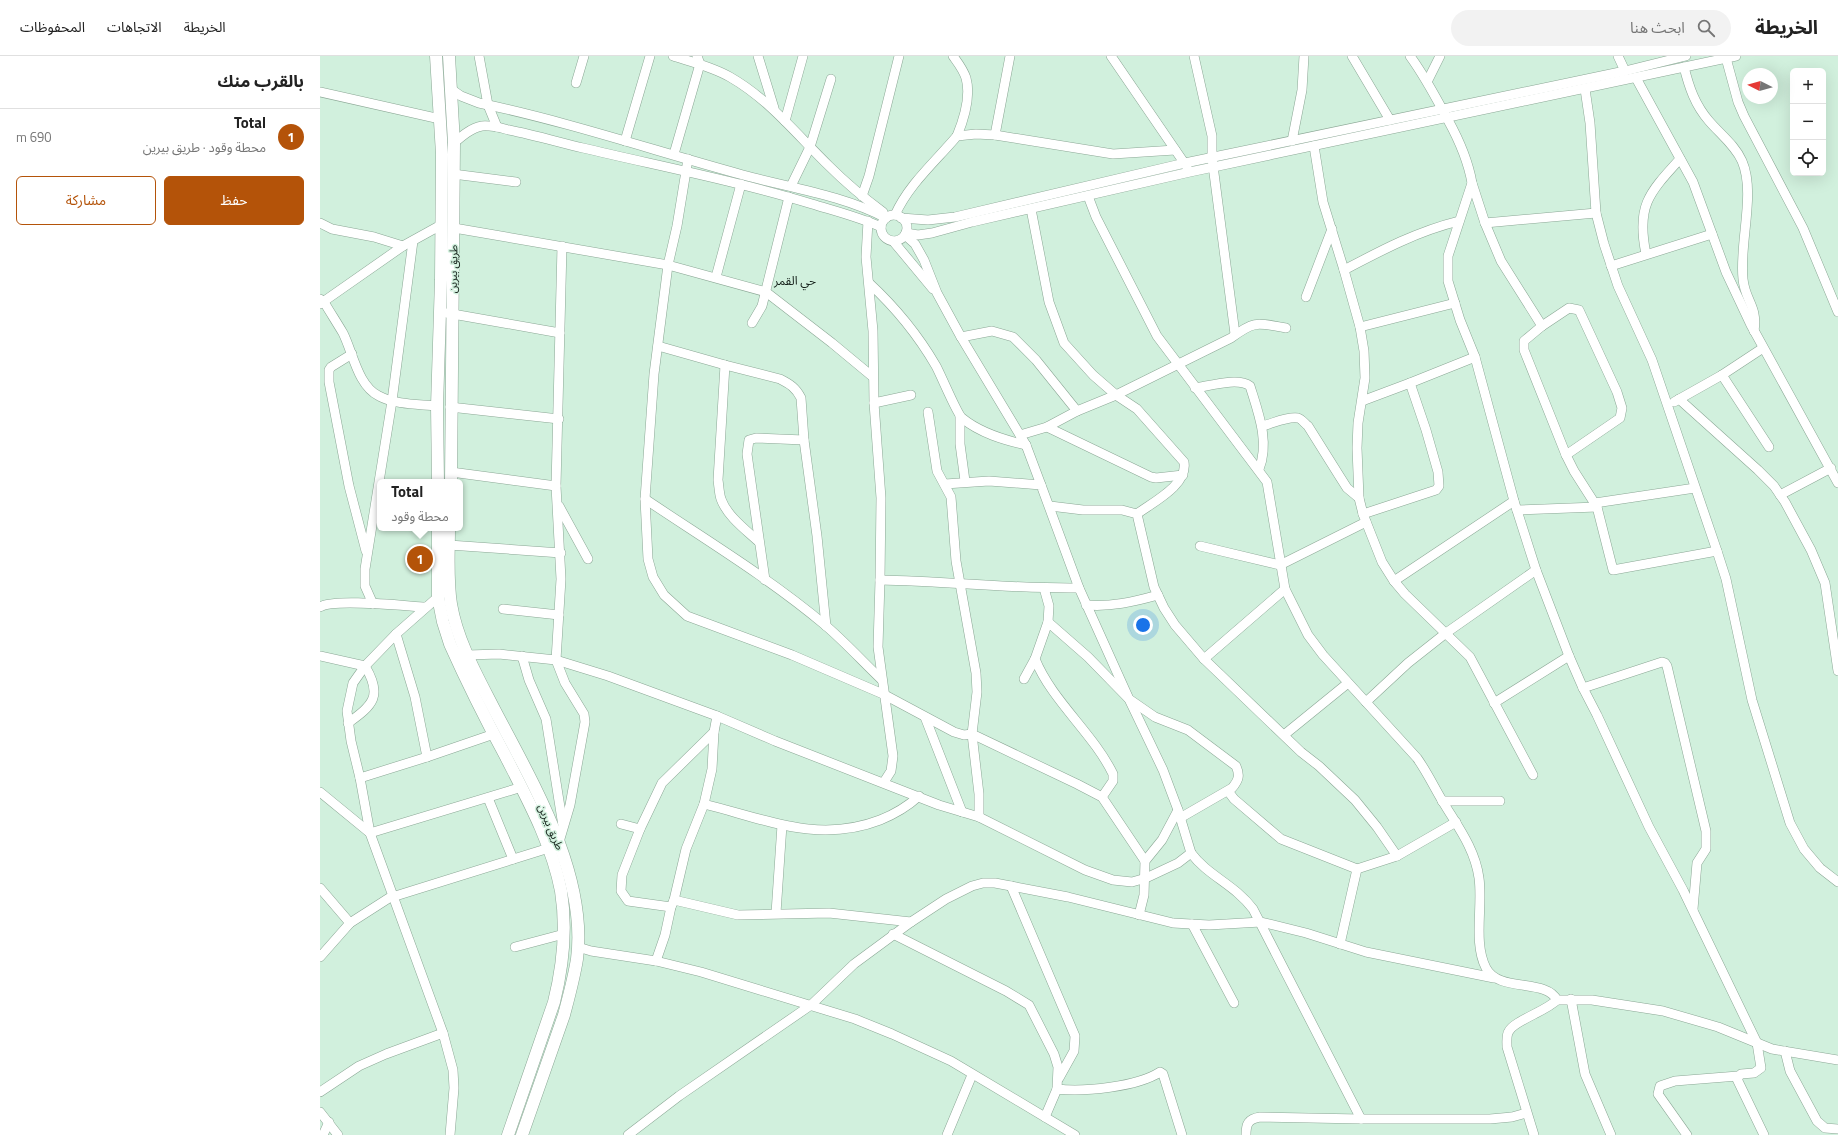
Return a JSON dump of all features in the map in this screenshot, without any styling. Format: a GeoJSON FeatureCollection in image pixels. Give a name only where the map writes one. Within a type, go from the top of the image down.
{"type":"FeatureCollection","features":[{"type":"Feature","properties":{"kind":"main road","name":"طريق بيرين"},"geometry":{"type":"LineString","coordinates":[[436,56],[440,119],[441,226],[437,406],[438,479]]}},
{"type":"Feature","properties":{"kind":"main road","name":"طريق بيرين"},"geometry":{"type":"LineString","coordinates":[[449,56],[454,143],[453,314],[450,407],[451,477]]}},
{"type":"Feature","properties":{"kind":"main road","name":"طريق بيرين"},"geometry":{"type":"LineString","coordinates":[[438,531],[438,597],[443,622],[450,644],[494,734],[554,845],[560,890],[564,934],[563,960],[554,1002],[508,1135]]}},
{"type":"Feature","properties":{"kind":"main road","name":"طريق بيرين"},"geometry":{"type":"LineString","coordinates":[[449,531],[449,586],[451,604],[456,625],[468,655],[554,845],[574,897],[577,953],[564,1015],[522,1135]]}},
{"type":"Feature","properties":{"kind":"street"},"geometry":{"type":"LineString","coordinates":[[479,56],[488,105],[497,128]]}},
{"type":"Feature","properties":{"kind":"street"},"geometry":{"type":"LineString","coordinates":[[576,83],[584,56]]}},
{"type":"Feature","properties":{"kind":"street"},"geometry":{"type":"LineString","coordinates":[[625,141],[650,56]]}},
{"type":"Feature","properties":{"kind":"street"},"geometry":{"type":"LineString","coordinates":[[673,56],[698,60],[729,76],[774,108],[785,121],[854,189],[893,217],[906,224],[906,234],[920,252],[937,293],[961,337],[1026,445],[1086,605],[1163,770],[1191,853],[1199,863],[1240,893],[1261,922],[1361,1119]]}},
{"type":"Feature","properties":{"kind":"street"},"geometry":{"type":"LineString","coordinates":[[758,56],[774,108]]}},
{"type":"Feature","properties":{"kind":"street"},"geometry":{"type":"LineString","coordinates":[[785,121],[803,56]]}},
{"type":"Feature","properties":{"kind":"street"},"geometry":{"type":"LineString","coordinates":[[862,196],[869,176],[899,56]]}},
{"type":"Feature","properties":{"kind":"street"},"geometry":{"type":"LineString","coordinates":[[881,227],[893,217],[903,198],[914,184],[957,136],[964,118],[966,78],[961,67],[953,56]]}},
{"type":"Feature","properties":{"kind":"street"},"geometry":{"type":"LineString","coordinates":[[995,135],[1010,56]]}},
{"type":"Feature","properties":{"kind":"street"},"geometry":{"type":"LineString","coordinates":[[1111,56],[1190,172]]}},
{"type":"Feature","properties":{"kind":"street"},"geometry":{"type":"LineString","coordinates":[[1194,56],[1212,136],[1212,162],[1235,334]]}},
{"type":"Feature","properties":{"kind":"street"},"geometry":{"type":"LineString","coordinates":[[1292,141],[1302,90],[1304,56]]}},
{"type":"Feature","properties":{"kind":"street"},"geometry":{"type":"LineString","coordinates":[[1352,56],[1390,120]]}},
{"type":"Feature","properties":{"kind":"street"},"geometry":{"type":"LineString","coordinates":[[1410,56],[1428,80],[1460,140],[1485,223],[1508,274],[1542,326]]}},
{"type":"Feature","properties":{"kind":"street"},"geometry":{"type":"LineString","coordinates":[[1428,80],[1440,56]]}},
{"type":"Feature","properties":{"kind":"street"},"geometry":{"type":"LineString","coordinates":[[1618,56],[1625,71]]}},
{"type":"Feature","properties":{"kind":"street"},"geometry":{"type":"LineString","coordinates":[[892,241],[899,240],[906,234],[932,234],[1031,208],[1190,172],[1212,162],[1292,141],[1625,71],[1686,56],[1686,66],[1692,95],[1697,105],[1708,120],[1735,148],[1746,172],[1747,194],[1743,251],[1743,280],[1755,313],[1754,331]]}},
{"type":"Feature","properties":{"kind":"street"},"geometry":{"type":"LineString","coordinates":[[451,89],[468,99],[488,105],[674,154],[744,175],[791,186],[893,217],[928,220],[955,217],[1185,163],[1212,162],[1314,146],[1736,56]]}},
{"type":"Feature","properties":{"kind":"street"},"geometry":{"type":"LineString","coordinates":[[1726,58],[1738,102],[1744,116],[1803,228],[1838,312]]}},
{"type":"Feature","properties":{"kind":"street"},"geometry":{"type":"LineString","coordinates":[[674,154],[698,60]]}},
{"type":"Feature","properties":{"kind":"street"},"geometry":{"type":"LineString","coordinates":[[1636,78],[1693,182],[1726,272],[1754,331],[1838,483]]}},
{"type":"Feature","properties":{"kind":"street"},"geometry":{"type":"LineString","coordinates":[[791,186],[810,146],[831,79]]}},
{"type":"Feature","properties":{"kind":"street"},"geometry":{"type":"LineString","coordinates":[[1585,89],[1590,123],[1596,213],[1611,266],[1618,286],[1652,360],[1669,404],[1695,488],[1718,551],[1726,579],[1752,700],[1790,823],[1808,854],[1820,868],[1838,882]]}},
{"type":"Feature","properties":{"kind":"street"},"geometry":{"type":"LineString","coordinates":[[320,92],[440,119]]}},
{"type":"Feature","properties":{"kind":"street"},"geometry":{"type":"LineString","coordinates":[[454,143],[476,128],[483,126],[497,128],[741,184],[868,221],[881,227],[884,236],[892,241],[937,293]]}},
{"type":"Feature","properties":{"kind":"street"},"geometry":{"type":"LineString","coordinates":[[957,136],[976,134],[995,135],[1113,154],[1175,150]]}},
{"type":"Feature","properties":{"kind":"street"},"geometry":{"type":"LineString","coordinates":[[1314,146],[1323,202],[1360,327],[1365,366],[1358,423],[1357,448],[1359,498],[1365,518],[1382,562],[1394,581],[1405,594],[1470,657],[1532,775]]}},
{"type":"Feature","properties":{"kind":"street"},"geometry":{"type":"LineString","coordinates":[[688,159],[677,226],[668,265],[658,346],[645,499],[648,559],[653,577],[664,595],[678,609],[698,622],[792,655],[883,694],[925,718],[954,732],[964,735],[972,734],[1078,784],[1102,797],[1145,861],[1146,878],[1144,895],[1139,914]]}},
{"type":"Feature","properties":{"kind":"street"},"geometry":{"type":"LineString","coordinates":[[1646,254],[1642,226],[1648,199],[1658,183],[1680,159]]}},
{"type":"Feature","properties":{"kind":"street"},"geometry":{"type":"LineString","coordinates":[[453,174],[516,182]]}},
{"type":"Feature","properties":{"kind":"street"},"geometry":{"type":"LineString","coordinates":[[1472,183],[1448,256],[1448,282],[1475,357],[1515,506],[1536,570],[1583,688],[1649,827],[1693,909],[1757,1043],[1761,1068],[1754,1073],[1741,1074],[1738,1076],[1675,1081],[1660,1086],[1658,1094],[1687,1135]]}},
{"type":"Feature","properties":{"kind":"street"},"geometry":{"type":"LineString","coordinates":[[716,277],[741,184]]}},
{"type":"Feature","properties":{"kind":"street"},"geometry":{"type":"LineString","coordinates":[[848,215],[854,189]]}},
{"type":"Feature","properties":{"kind":"street"},"geometry":{"type":"LineString","coordinates":[[1088,196],[1096,217],[1149,322],[1163,345],[1243,451],[1259,469],[1267,482],[1285,589],[1308,635],[1348,683],[1417,758],[1427,772],[1442,801],[1469,843],[1476,863],[1480,890],[1480,943],[1486,968],[1494,978]]}},
{"type":"Feature","properties":{"kind":"street"},"geometry":{"type":"LineString","coordinates":[[752,323],[762,306],[789,197]]}},
{"type":"Feature","properties":{"kind":"street"},"geometry":{"type":"LineString","coordinates":[[1031,208],[1050,302],[1064,343],[1093,375],[1116,395],[1137,409],[1184,462],[1185,468],[1183,475],[1176,486],[1137,514]]}},
{"type":"Feature","properties":{"kind":"street"},"geometry":{"type":"LineString","coordinates":[[1485,223],[1596,213]]}},
{"type":"Feature","properties":{"kind":"street"},"geometry":{"type":"LineString","coordinates":[[868,221],[866,244],[873,332],[874,403],[881,498],[878,647],[883,694],[893,756],[891,772],[884,782]]}},
{"type":"Feature","properties":{"kind":"street"},"geometry":{"type":"LineString","coordinates":[[1344,270],[1429,229],[1459,222]]}},
{"type":"Feature","properties":{"kind":"street"},"geometry":{"type":"LineString","coordinates":[[320,223],[332,228],[374,237],[403,246]]}},
{"type":"Feature","properties":{"kind":"street"},"geometry":{"type":"LineString","coordinates":[[437,406],[392,401],[379,396],[371,390],[362,376],[343,333],[321,302],[403,246],[441,226]]}},
{"type":"Feature","properties":{"kind":"street"},"geometry":{"type":"LineString","coordinates":[[454,228],[668,265],[766,292],[873,377]]}},
{"type":"Feature","properties":{"kind":"street"},"geometry":{"type":"LineString","coordinates":[[1306,297],[1332,229]]}},
{"type":"Feature","properties":{"kind":"street"},"geometry":{"type":"LineString","coordinates":[[1611,266],[1712,234]]}},
{"type":"Feature","properties":{"kind":"street"},"geometry":{"type":"LineString","coordinates":[[379,479],[392,401],[413,241]]}},
{"type":"Feature","properties":{"kind":"street"},"geometry":{"type":"LineString","coordinates":[[321,954],[350,923],[394,895],[554,845],[563,829],[570,805],[585,718],[583,711],[565,683],[556,660],[559,615],[560,553],[556,486],[562,246]]}},
{"type":"Feature","properties":{"kind":"street"},"geometry":{"type":"LineString","coordinates":[[869,283],[900,314],[919,338],[944,382],[960,417],[960,444],[965,482]]}},
{"type":"Feature","properties":{"kind":"street"},"geometry":{"type":"LineString","coordinates":[[1828,289],[1838,288]]}},
{"type":"Feature","properties":{"kind":"street"},"geometry":{"type":"LineString","coordinates":[[1360,327],[1455,303]]}},
{"type":"Feature","properties":{"kind":"street"},"geometry":{"type":"LineString","coordinates":[[1566,455],[1620,418],[1622,408],[1612,379],[1579,310],[1569,308],[1542,326],[1524,341],[1524,350],[1566,455],[1574,471],[1596,505],[1613,570],[1718,551]]}},
{"type":"Feature","properties":{"kind":"street"},"geometry":{"type":"LineString","coordinates":[[440,313],[560,333]]}},
{"type":"Feature","properties":{"kind":"street"},"geometry":{"type":"LineString","coordinates":[[1020,435],[1047,427],[1077,411],[1116,395],[1258,323],[1286,328]]}},
{"type":"Feature","properties":{"kind":"street"},"geometry":{"type":"LineString","coordinates":[[961,337],[992,332],[1013,337],[1019,341],[1036,360],[1077,411]]}},
{"type":"Feature","properties":{"kind":"street"},"geometry":{"type":"LineString","coordinates":[[658,346],[725,366],[780,379],[795,388],[801,398],[804,440],[817,536],[826,626]]}},
{"type":"Feature","properties":{"kind":"street"},"geometry":{"type":"LineString","coordinates":[[1669,404],[1722,375],[1763,348]]}},
{"type":"Feature","properties":{"kind":"street"},"geometry":{"type":"LineString","coordinates":[[352,354],[331,367],[329,370],[329,382],[349,486],[367,554]]}},
{"type":"Feature","properties":{"kind":"street"},"geometry":{"type":"LineString","coordinates":[[1362,400],[1475,357]]}},
{"type":"Feature","properties":{"kind":"street"},"geometry":{"type":"LineString","coordinates":[[725,366],[718,480],[721,499],[724,506],[738,522],[759,542]]}},
{"type":"Feature","properties":{"kind":"street"},"geometry":{"type":"LineString","coordinates":[[1722,375],[1769,448]]}},
{"type":"Feature","properties":{"kind":"street"},"geometry":{"type":"LineString","coordinates":[[1195,388],[1229,382],[1246,383],[1250,386],[1262,426],[1263,457],[1259,469]]}},
{"type":"Feature","properties":{"kind":"street"},"geometry":{"type":"LineString","coordinates":[[1200,546],[1280,565],[1365,518],[1436,490],[1439,486],[1438,472],[1410,383]]}},
{"type":"Feature","properties":{"kind":"street"},"geometry":{"type":"LineString","coordinates":[[874,403],[911,395]]}},
{"type":"Feature","properties":{"kind":"street"},"geometry":{"type":"LineString","coordinates":[[1679,399],[1758,470],[1780,495],[1812,550],[1825,583],[1838,671]]}},
{"type":"Feature","properties":{"kind":"street"},"geometry":{"type":"LineString","coordinates":[[450,407],[558,419]]}},
{"type":"Feature","properties":{"kind":"street"},"geometry":{"type":"LineString","coordinates":[[928,412],[937,471],[951,497],[956,561],[976,682],[976,702],[972,734],[979,794],[979,817]]}},
{"type":"Feature","properties":{"kind":"street"},"geometry":{"type":"LineString","coordinates":[[960,417],[997,438],[1026,445]]}},
{"type":"Feature","properties":{"kind":"street"},"geometry":{"type":"LineString","coordinates":[[1262,426],[1298,418],[1303,421],[1308,426],[1347,488],[1359,498]]}},
{"type":"Feature","properties":{"kind":"street"},"geometry":{"type":"LineString","coordinates":[[1047,427],[1156,478],[1183,475]]}},
{"type":"Feature","properties":{"kind":"street"},"geometry":{"type":"LineString","coordinates":[[765,580],[747,454],[748,440],[756,438],[804,440]]}},
{"type":"Feature","properties":{"kind":"street"},"geometry":{"type":"LineString","coordinates":[[1780,495],[1831,468]]}},
{"type":"Feature","properties":{"kind":"street"},"geometry":{"type":"LineString","coordinates":[[451,477],[556,486]]}},
{"type":"Feature","properties":{"kind":"street"},"geometry":{"type":"LineString","coordinates":[[945,484],[965,482],[1026,482],[1042,485]]}},
{"type":"Feature","properties":{"kind":"street"},"geometry":{"type":"LineString","coordinates":[[1394,581],[1515,506],[1596,505],[1695,488]]}},
{"type":"Feature","properties":{"kind":"street"},"geometry":{"type":"LineString","coordinates":[[373,604],[365,586],[364,578],[377,493]]}},
{"type":"Feature","properties":{"kind":"street"},"geometry":{"type":"LineString","coordinates":[[645,499],[765,580],[826,626],[882,680]]}},
{"type":"Feature","properties":{"kind":"street"},"geometry":{"type":"LineString","coordinates":[[558,504],[588,559]]}},
{"type":"Feature","properties":{"kind":"street"},"geometry":{"type":"LineString","coordinates":[[1050,506],[1083,510],[1122,510],[1137,514]]}},
{"type":"Feature","properties":{"kind":"street"},"geometry":{"type":"LineString","coordinates":[[1137,514],[1148,568],[1158,595],[1175,625],[1204,660],[1355,800],[1377,827],[1397,856]]}},
{"type":"Feature","properties":{"kind":"street"},"geometry":{"type":"LineString","coordinates":[[449,545],[560,553]]}},
{"type":"Feature","properties":{"kind":"street"},"geometry":{"type":"LineString","coordinates":[[1366,702],[1408,663],[1446,633],[1536,570]]}},
{"type":"Feature","properties":{"kind":"street"},"geometry":{"type":"LineString","coordinates":[[880,580],[1044,588],[1079,588]]}},
{"type":"Feature","properties":{"kind":"street"},"geometry":{"type":"LineString","coordinates":[[1024,678],[1035,659],[1048,622],[1049,606],[1044,588]]}},
{"type":"Feature","properties":{"kind":"street"},"geometry":{"type":"LineString","coordinates":[[1204,660],[1285,589]]}},
{"type":"Feature","properties":{"kind":"street"},"geometry":{"type":"LineString","coordinates":[[1086,605],[1105,606],[1158,595]]}},
{"type":"Feature","properties":{"kind":"street"},"geometry":{"type":"LineString","coordinates":[[438,597],[396,634],[357,676],[350,691],[347,711],[370,833],[444,1033],[454,1077],[450,1135]]}},
{"type":"Feature","properties":{"kind":"street"},"geometry":{"type":"LineString","coordinates":[[320,607],[328,604],[373,604],[425,607]]}},
{"type":"Feature","properties":{"kind":"street"},"geometry":{"type":"LineString","coordinates":[[503,609],[559,615]]}},
{"type":"Feature","properties":{"kind":"street"},"geometry":{"type":"LineString","coordinates":[[1048,622],[1088,657],[1129,699],[1155,717],[1188,730],[1236,766],[1239,772],[1239,780],[1228,791],[1179,814],[1162,840],[1145,861]]}},
{"type":"Feature","properties":{"kind":"street"},"geometry":{"type":"LineString","coordinates":[[396,634],[415,697],[427,757]]}},
{"type":"Feature","properties":{"kind":"street"},"geometry":{"type":"LineString","coordinates":[[468,655],[489,653],[556,660],[608,676],[717,716],[782,744],[962,812],[979,817],[1102,876],[1124,882],[1136,881],[1178,863],[1191,853]]}},
{"type":"Feature","properties":{"kind":"street"},"geometry":{"type":"LineString","coordinates":[[320,656],[365,666],[372,678],[373,701],[369,707],[348,722]]}},
{"type":"Feature","properties":{"kind":"street"},"geometry":{"type":"LineString","coordinates":[[522,656],[529,680],[546,720],[563,829]]}},
{"type":"Feature","properties":{"kind":"street"},"geometry":{"type":"LineString","coordinates":[[1494,704],[1569,656]]}},
{"type":"Feature","properties":{"kind":"street"},"geometry":{"type":"LineString","coordinates":[[1035,659],[1044,677],[1092,741],[1114,774],[1113,781],[1102,797]]}},
{"type":"Feature","properties":{"kind":"street"},"geometry":{"type":"LineString","coordinates":[[1583,688],[1662,662],[1667,666],[1706,831],[1706,849],[1697,863],[1693,909]]}},
{"type":"Feature","properties":{"kind":"street"},"geometry":{"type":"LineString","coordinates":[[1284,735],[1348,683]]}},
{"type":"Feature","properties":{"kind":"street"},"geometry":{"type":"LineString","coordinates":[[656,961],[665,935],[686,849],[704,804],[712,769],[714,732],[717,716]]}},
{"type":"Feature","properties":{"kind":"street"},"geometry":{"type":"LineString","coordinates":[[925,718],[962,812]]}},
{"type":"Feature","properties":{"kind":"street"},"geometry":{"type":"LineString","coordinates":[[714,732],[662,783],[640,829],[622,875],[621,891],[624,897],[632,903],[673,904],[738,915],[829,913],[911,922]]}},
{"type":"Feature","properties":{"kind":"street"},"geometry":{"type":"LineString","coordinates":[[360,778],[494,734]]}},
{"type":"Feature","properties":{"kind":"street"},"geometry":{"type":"LineString","coordinates":[[370,833],[522,787]]}},
{"type":"Feature","properties":{"kind":"street"},"geometry":{"type":"LineString","coordinates":[[1228,791],[1234,799],[1281,839],[1357,869],[1397,856],[1456,822]]}},
{"type":"Feature","properties":{"kind":"street"},"geometry":{"type":"LineString","coordinates":[[320,792],[370,833]]}},
{"type":"Feature","properties":{"kind":"street"},"geometry":{"type":"LineString","coordinates":[[704,804],[782,825],[818,831],[843,830],[871,824],[906,808],[919,796]]}},
{"type":"Feature","properties":{"kind":"street"},"geometry":{"type":"LineString","coordinates":[[488,798],[513,859]]}},
{"type":"Feature","properties":{"kind":"street"},"geometry":{"type":"LineString","coordinates":[[1442,801],[1500,801]]}},
{"type":"Feature","properties":{"kind":"street"},"geometry":{"type":"LineString","coordinates":[[621,824],[640,829]]}},
{"type":"Feature","properties":{"kind":"street"},"geometry":{"type":"LineString","coordinates":[[776,913],[782,825]]}},
{"type":"Feature","properties":{"kind":"street"},"geometry":{"type":"LineString","coordinates":[[1340,944],[1357,869]]}},
{"type":"Feature","properties":{"kind":"street"},"geometry":{"type":"LineString","coordinates":[[632,1134],[679,1096],[811,1005],[854,964],[893,934],[946,900],[972,886],[987,883],[1068,897],[1173,923],[1209,925],[1261,922],[1306,933],[1366,952],[1494,978],[1544,990],[1552,993],[1557,1000]]}},
{"type":"Feature","properties":{"kind":"street"},"geometry":{"type":"LineString","coordinates":[[1011,886],[1075,1036],[1074,1051],[1058,1084],[1045,1117]]}},
{"type":"Feature","properties":{"kind":"street"},"geometry":{"type":"LineString","coordinates":[[320,888],[350,923]]}},
{"type":"Feature","properties":{"kind":"street"},"geometry":{"type":"LineString","coordinates":[[1192,924],[1234,1003]]}},
{"type":"Feature","properties":{"kind":"street"},"geometry":{"type":"LineString","coordinates":[[515,947],[564,934]]}},
{"type":"Feature","properties":{"kind":"street"},"geometry":{"type":"LineString","coordinates":[[893,934],[1006,991],[1029,1005],[1054,1054],[1058,1067],[1058,1084]]}},
{"type":"Feature","properties":{"kind":"street"},"geometry":{"type":"LineString","coordinates":[[577,953],[592,952],[656,961],[701,972],[811,1005],[892,1034],[951,1061],[972,1075],[1075,1135]]}},
{"type":"Feature","properties":{"kind":"street"},"geometry":{"type":"LineString","coordinates":[[1571,999],[1585,1074],[1611,1135]]}},
{"type":"Feature","properties":{"kind":"street"},"geometry":{"type":"LineString","coordinates":[[1534,1135],[1526,1113],[1507,1046],[1508,1034],[1510,1029],[1514,1026],[1544,1011],[1557,1000],[1592,1000],[1663,1011],[1718,1027],[1772,1049],[1838,1060]]}},
{"type":"Feature","properties":{"kind":"street"},"geometry":{"type":"LineString","coordinates":[[320,1092],[359,1066],[386,1054],[444,1033]]}},
{"type":"Feature","properties":{"kind":"street"},"geometry":{"type":"LineString","coordinates":[[1785,1051],[1790,1071],[1817,1121],[1825,1128],[1838,1129]]}},
{"type":"Feature","properties":{"kind":"street"},"geometry":{"type":"LineString","coordinates":[[1058,1084],[1080,1091],[1142,1080],[1161,1072],[1163,1074],[1182,1135]]}},
{"type":"Feature","properties":{"kind":"street"},"geometry":{"type":"LineString","coordinates":[[947,1135],[972,1075]]}},
{"type":"Feature","properties":{"kind":"street"},"geometry":{"type":"LineString","coordinates":[[1738,1076],[1739,1084],[1764,1135]]}},
{"type":"Feature","properties":{"kind":"street"},"geometry":{"type":"LineString","coordinates":[[320,1112],[338,1135]]}},
{"type":"Feature","properties":{"kind":"street"},"geometry":{"type":"LineString","coordinates":[[1246,1135],[1246,1125],[1251,1119],[1260,1116],[1361,1119],[1490,1119],[1526,1113]]}},
{"type":"Feature","properties":{"kind":"street"},"geometry":{"type":"LineString","coordinates":[[323,1135],[329,1122]]}},
{"type":"Feature","properties":{"kind":"place","name":"Total"},"geometry":{"type":"Point","coordinates":[420,559]}},
{"type":"Feature","properties":{"kind":"district","name":"حي القمر"},"geometry":{"type":"Point","coordinates":[795,281]}}]}
